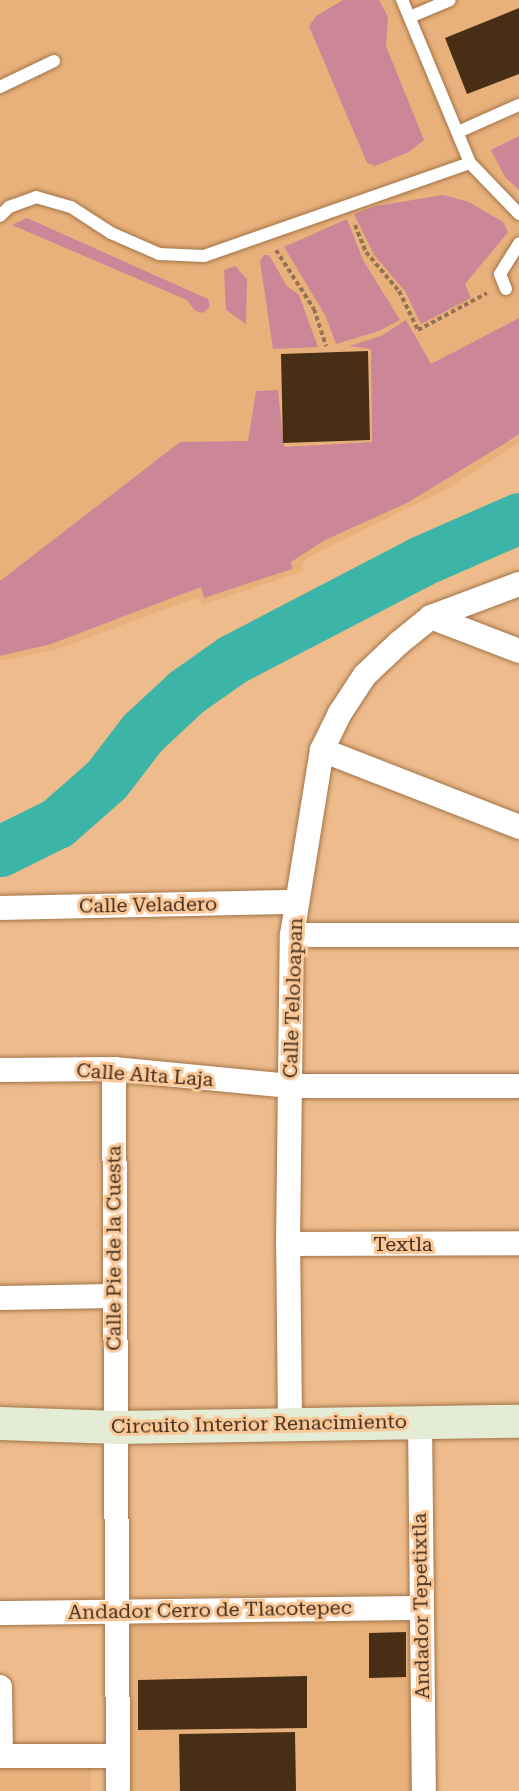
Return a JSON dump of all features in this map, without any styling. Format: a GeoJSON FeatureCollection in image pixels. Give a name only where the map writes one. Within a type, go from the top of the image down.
{"type":"FeatureCollection","features":[{"type":"Feature","properties":{"kind":"main road","name":"Circuito Interior Renacimiento"},"geometry":{"type":"LineString","coordinates":[[0,1423],[117,1427],[290,1422],[519,1421]]}},
{"type":"Feature","properties":{"kind":"street"},"geometry":{"type":"LineString","coordinates":[[431,617],[519,584]]}},
{"type":"Feature","properties":{"kind":"street"},"geometry":{"type":"LineString","coordinates":[[431,617],[519,651]]}},
{"type":"Feature","properties":{"kind":"street","name":"Calle Teloloapan"},"geometry":{"type":"LineString","coordinates":[[290,1422],[288,1244],[292,935],[322,750],[340,713],[365,675],[431,617]]}},
{"type":"Feature","properties":{"kind":"street"},"geometry":{"type":"LineString","coordinates":[[322,750],[519,826]]}},
{"type":"Feature","properties":{"kind":"street","name":"Calle Veladero"},"geometry":{"type":"LineString","coordinates":[[0,908],[297,902]]}},
{"type":"Feature","properties":{"kind":"street"},"geometry":{"type":"LineString","coordinates":[[292,935],[519,935]]}},
{"type":"Feature","properties":{"kind":"street","name":"Calle Alta Laja"},"geometry":{"type":"LineString","coordinates":[[0,1070],[114,1069],[290,1086],[519,1086]]}},
{"type":"Feature","properties":{"kind":"street","name":"Calle Pie de la Cuesta"},"geometry":{"type":"LineString","coordinates":[[114,1069],[113,1296],[117,1427],[118,1791]]}},
{"type":"Feature","properties":{"kind":"street","name":"Textla"},"geometry":{"type":"LineString","coordinates":[[288,1244],[519,1243]]}},
{"type":"Feature","properties":{"kind":"street"},"geometry":{"type":"LineString","coordinates":[[0,1298],[113,1296]]}},
{"type":"Feature","properties":{"kind":"street","name":"Andador Tepetixtla"},"geometry":{"type":"LineString","coordinates":[[420,1422],[420,1608],[424,1791]]}},
{"type":"Feature","properties":{"kind":"street","name":"Andador Cerro de Tlacotepec"},"geometry":{"type":"LineString","coordinates":[[0,1613],[420,1608]]}},
{"type":"Feature","properties":{"kind":"street"},"geometry":{"type":"LineString","coordinates":[[0,1687],[0,1756],[118,1756]]}},
{"type":"Feature","properties":{"kind":"lane"},"geometry":{"type":"LineString","coordinates":[[402,0],[470,163],[519,214]]}},
{"type":"Feature","properties":{"kind":"lane"},"geometry":{"type":"LineString","coordinates":[[410,17],[450,0]]}},
{"type":"Feature","properties":{"kind":"lane"},"geometry":{"type":"LineString","coordinates":[[0,87],[54,61]]}},
{"type":"Feature","properties":{"kind":"lane"},"geometry":{"type":"LineString","coordinates":[[458,132],[519,105]]}},
{"type":"Feature","properties":{"kind":"lane"},"geometry":{"type":"LineString","coordinates":[[0,216],[9,207],[36,197],[71,207],[111,233],[159,255],[204,256],[470,163]]}},
{"type":"Feature","properties":{"kind":"lane"},"geometry":{"type":"LineString","coordinates":[[505,286],[500,274],[519,243]]}},
{"type":"Feature","properties":{"kind":"path"},"geometry":{"type":"LineString","coordinates":[[346,206],[366,252],[399,291],[418,330],[505,286]]}},
{"type":"Feature","properties":{"kind":"path"},"geometry":{"type":"LineString","coordinates":[[267,234],[314,309],[326,346]]}},
{"type":"Feature","properties":{"kind":"shaded area"},"geometry":{"type":"Polygon","coordinates":[[[0,0],[519,0],[519,443],[451,487],[310,556],[301,564],[304,571],[202,605],[199,597],[58,649],[0,661],[0,0]]]}},
{"type":"Feature","properties":{"kind":"shaded area"},"geometry":{"type":"Polygon","coordinates":[[[343,0],[379,0],[388,17],[386,46],[424,140],[409,152],[375,166],[367,163],[309,26],[316,16],[343,0]]]}},
{"type":"Feature","properties":{"kind":"shaded area"},"geometry":{"type":"Polygon","coordinates":[[[519,136],[519,190],[505,177],[491,150],[519,136]]]}},
{"type":"Feature","properties":{"kind":"shaded area"},"geometry":{"type":"Polygon","coordinates":[[[443,195],[469,202],[503,222],[508,232],[465,284],[471,298],[421,324],[405,291],[374,255],[354,214],[376,206],[443,195]]]}},
{"type":"Feature","properties":{"kind":"shaded area"},"geometry":{"type":"Polygon","coordinates":[[[27,218],[208,299],[210,306],[204,313],[195,311],[187,300],[12,225],[27,218]]]}},
{"type":"Feature","properties":{"kind":"shaded area"},"geometry":{"type":"Polygon","coordinates":[[[347,219],[363,260],[400,320],[379,331],[336,344],[325,315],[284,247],[347,219]]]}},
{"type":"Feature","properties":{"kind":"shaded area"},"geometry":{"type":"Polygon","coordinates":[[[264,255],[269,255],[287,286],[299,295],[318,347],[273,349],[260,261],[264,255]]]}},
{"type":"Feature","properties":{"kind":"shaded area"},"geometry":{"type":"Polygon","coordinates":[[[235,266],[247,279],[246,324],[226,310],[224,270],[235,266]]]}},
{"type":"Feature","properties":{"kind":"shaded area"},"geometry":{"type":"Polygon","coordinates":[[[519,318],[519,434],[504,444],[407,503],[325,540],[291,562],[292,569],[204,598],[201,587],[51,644],[0,656],[0,581],[180,442],[248,441],[256,391],[278,390],[284,447],[372,442],[371,349],[349,346],[381,336],[406,320],[431,364],[519,318]]]}},
{"type":"Feature","properties":{"kind":"shaded area"},"geometry":{"type":"Polygon","coordinates":[[[416,1613],[417,1791],[127,1791],[126,1616],[416,1613]]]}},
{"type":"Feature","properties":{"kind":"shaded area"},"geometry":{"type":"Polygon","coordinates":[[[0,1768],[91,1768],[91,1791],[0,1791],[0,1768]]]}},
{"type":"Feature","properties":{"kind":"building"},"geometry":{"type":"Polygon","coordinates":[[[519,8],[519,74],[467,94],[445,38],[519,8]]]}},
{"type":"Feature","properties":{"kind":"building"},"geometry":{"type":"Polygon","coordinates":[[[368,351],[370,440],[283,443],[281,354],[368,351]]]}},
{"type":"Feature","properties":{"kind":"building"},"geometry":{"type":"Polygon","coordinates":[[[406,1632],[406,1677],[369,1678],[369,1633],[406,1632]]]}},
{"type":"Feature","properties":{"kind":"building"},"geometry":{"type":"Polygon","coordinates":[[[307,1676],[307,1728],[138,1730],[138,1680],[307,1676]]]}},
{"type":"Feature","properties":{"kind":"building"},"geometry":{"type":"Polygon","coordinates":[[[295,1732],[296,1791],[180,1791],[179,1734],[295,1732]]]}},
{"type":"Feature","properties":{"kind":"waterway"},"geometry":{"type":"LineString","coordinates":[[0,851],[57,823],[106,780],[142,733],[186,692],[233,659],[421,561],[519,518]]}}]}
